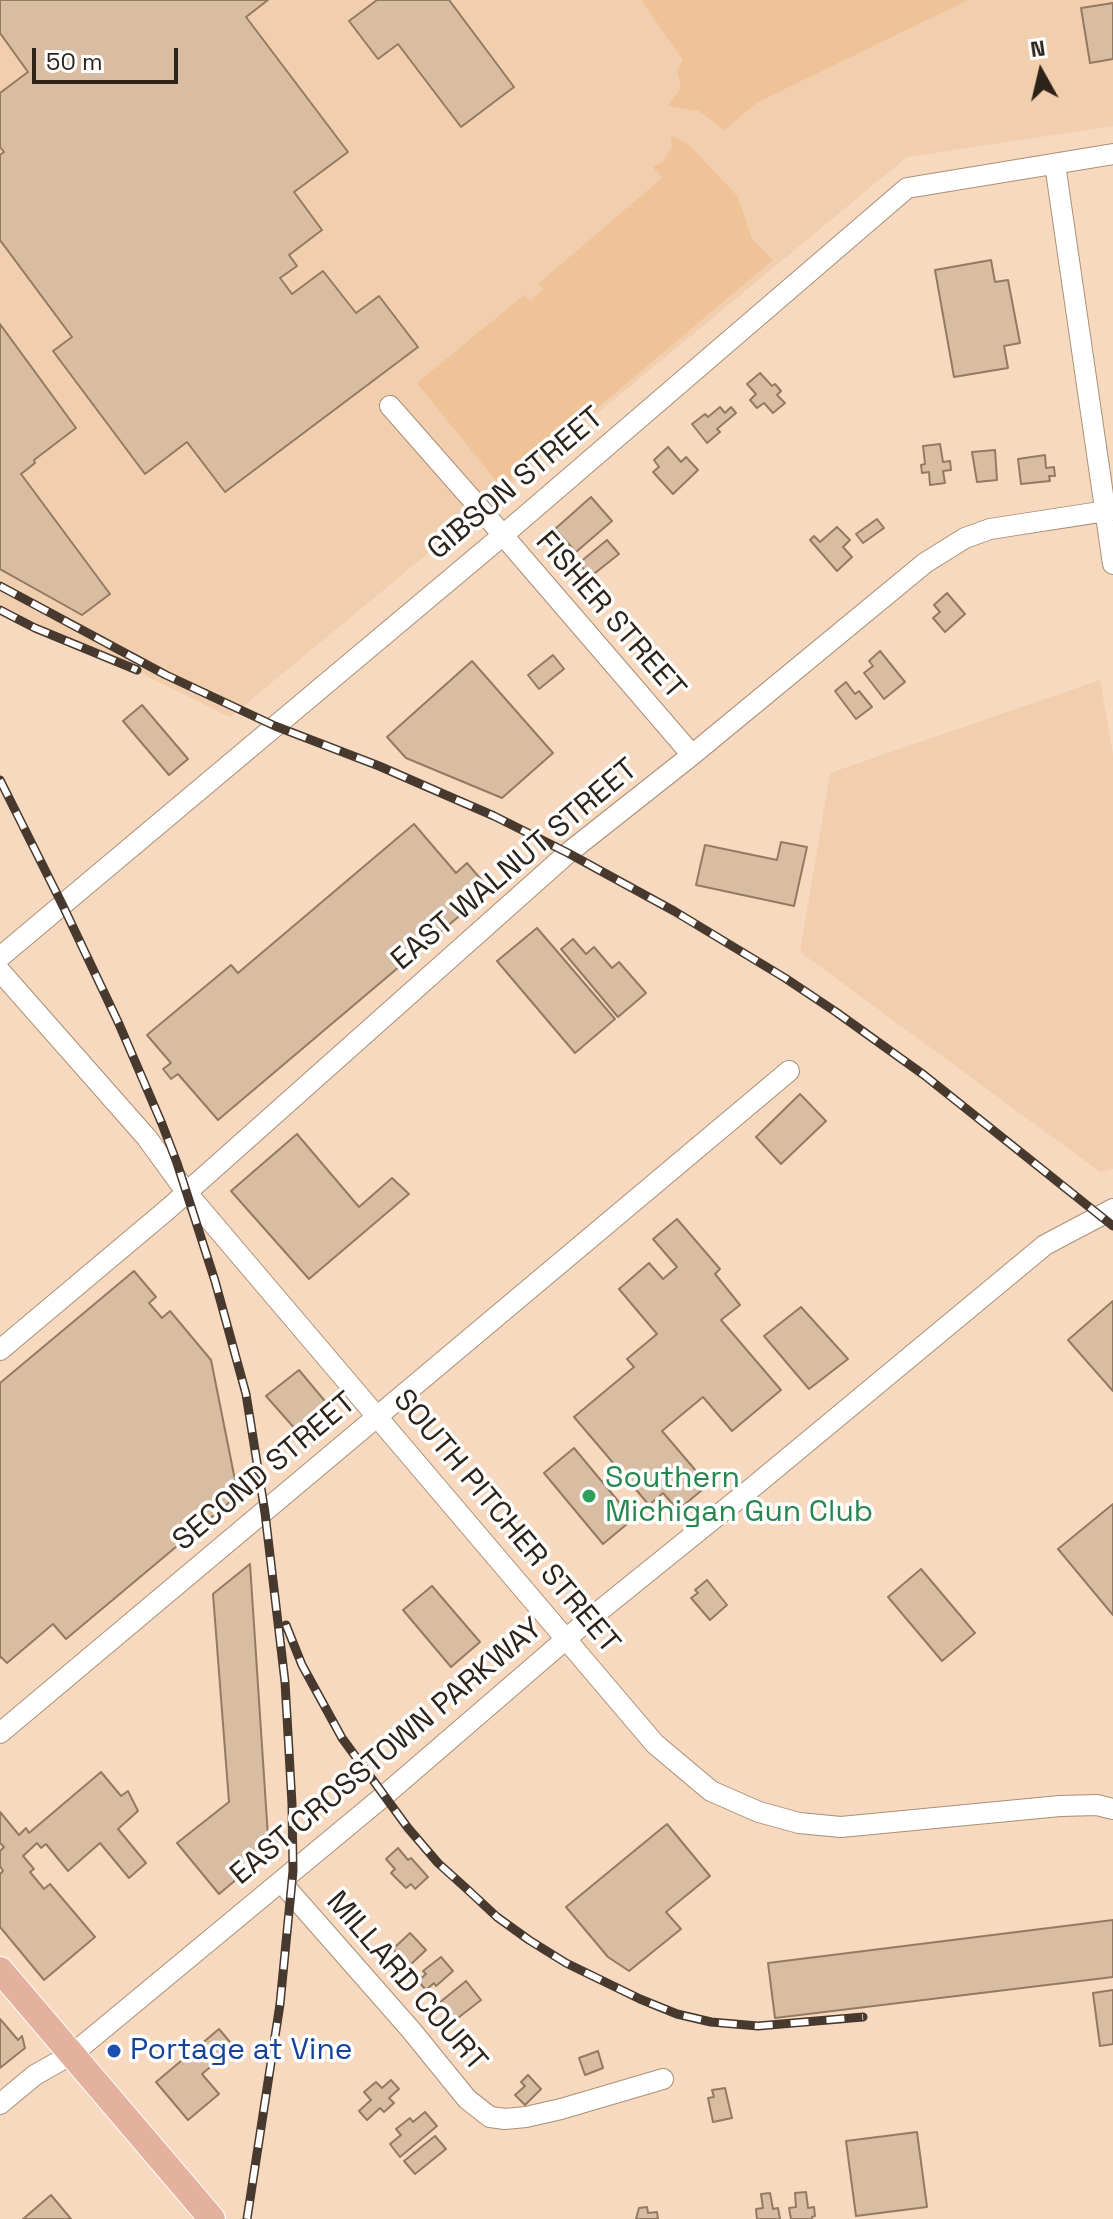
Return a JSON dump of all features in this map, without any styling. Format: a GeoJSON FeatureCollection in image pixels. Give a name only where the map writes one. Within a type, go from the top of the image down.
{"type":"FeatureCollection","features":[{"type":"Feature","properties":{"kind":"main road"},"geometry":{"type":"LineString","coordinates":[[0,1970],[212,2219]]}},
{"type":"Feature","properties":{"kind":"street","name":"GIBSON STREET"},"geometry":{"type":"LineString","coordinates":[[0,957],[502,536],[907,188],[1113,154]]}},
{"type":"Feature","properties":{"kind":"street"},"geometry":{"type":"LineString","coordinates":[[1055,164],[1109,511],[1113,564]]}},
{"type":"Feature","properties":{"kind":"street","name":"FISHER STREET"},"geometry":{"type":"LineString","coordinates":[[390,406],[692,755]]}},
{"type":"Feature","properties":{"kind":"street","name":"EAST WALNUT STREET"},"geometry":{"type":"LineString","coordinates":[[0,1350],[187,1193],[567,853],[692,755],[925,563],[947,548],[990,529],[1109,511]]}},
{"type":"Feature","properties":{"kind":"street","name":"SOUTH PITCHER STREET"},"geometry":{"type":"LineString","coordinates":[[0,971],[147,1138],[187,1193],[658,1746],[711,1791],[759,1812],[799,1823],[841,1827],[1060,1806],[1097,1805],[1113,1809]]}},
{"type":"Feature","properties":{"kind":"street","name":"SECOND STREET"},"geometry":{"type":"LineString","coordinates":[[0,1733],[789,1071]]}},
{"type":"Feature","properties":{"kind":"street","name":"EAST CROSSTOWN PARKWAY"},"geometry":{"type":"LineString","coordinates":[[0,2104],[35,2075],[72,2054],[281,1882],[566,1639],[1045,1245],[1113,1209]]}},
{"type":"Feature","properties":{"kind":"street","name":"MILLARD COURT"},"geometry":{"type":"LineString","coordinates":[[281,1882],[467,2099],[490,2117],[526,2117],[663,2079]]}},
{"type":"Feature","properties":{"kind":"shaded area"},"geometry":{"type":"Polygon","coordinates":[[[0,0],[1113,0],[1113,126],[907,157],[230,717],[0,605],[0,0]]]}},
{"type":"Feature","properties":{"kind":"shaded area"},"geometry":{"type":"Polygon","coordinates":[[[641,0],[968,0],[758,102],[724,130],[699,111],[668,106],[681,87],[677,71],[683,60],[641,0]]]}},
{"type":"Feature","properties":{"kind":"shaded area"},"geometry":{"type":"Polygon","coordinates":[[[671,135],[688,144],[738,197],[752,239],[773,260],[502,488],[417,383],[524,295],[530,301],[543,290],[538,284],[662,178],[652,166],[662,163],[672,147],[671,135]]]}},
{"type":"Feature","properties":{"kind":"shaded area"},"geometry":{"type":"Polygon","coordinates":[[[1100,680],[1113,755],[1113,1169],[1100,1172],[800,952],[830,773],[1100,680]]]}},
{"type":"Feature","properties":{"kind":"building"},"geometry":{"type":"Polygon","coordinates":[[[0,0],[268,0],[246,17],[348,152],[294,192],[322,230],[289,255],[297,266],[280,278],[292,294],[323,271],[356,313],[379,296],[418,347],[225,492],[187,442],[145,474],[53,351],[72,337],[0,240],[0,155],[4,152],[0,147],[0,93],[28,72],[0,33],[0,0]]]}},
{"type":"Feature","properties":{"kind":"building"},"geometry":{"type":"Polygon","coordinates":[[[377,0],[449,0],[514,87],[461,127],[398,44],[378,59],[349,21],[377,0]]]}},
{"type":"Feature","properties":{"kind":"building"},"geometry":{"type":"Polygon","coordinates":[[[1113,3],[1113,59],[1090,63],[1081,8],[1113,3]]]}},
{"type":"Feature","properties":{"kind":"building"},"geometry":{"type":"Polygon","coordinates":[[[991,260],[995,282],[1008,280],[1020,343],[1004,346],[1008,368],[954,377],[935,270],[991,260]]]}},
{"type":"Feature","properties":{"kind":"building"},"geometry":{"type":"Polygon","coordinates":[[[0,324],[76,428],[21,474],[110,594],[82,615],[0,569],[0,324]]]}},
{"type":"Feature","properties":{"kind":"building"},"geometry":{"type":"Polygon","coordinates":[[[760,373],[781,391],[777,395],[785,403],[773,413],[764,403],[757,408],[750,400],[756,394],[747,384],[760,373]]]}},
{"type":"Feature","properties":{"kind":"building"},"geometry":{"type":"Polygon","coordinates":[[[720,407],[725,413],[731,407],[736,413],[717,429],[720,432],[707,443],[692,424],[720,407]]]}},
{"type":"Feature","properties":{"kind":"building"},"geometry":{"type":"Polygon","coordinates":[[[940,444],[943,462],[950,461],[951,470],[943,471],[945,483],[930,485],[929,472],[922,473],[921,465],[925,464],[923,446],[940,444]]]}},
{"type":"Feature","properties":{"kind":"building"},"geometry":{"type":"Polygon","coordinates":[[[668,447],[681,462],[686,457],[698,470],[673,494],[653,472],[659,467],[654,460],[668,447]]]}},
{"type":"Feature","properties":{"kind":"building"},"geometry":{"type":"Polygon","coordinates":[[[995,450],[997,480],[977,482],[972,452],[995,450]]]}},
{"type":"Feature","properties":{"kind":"building"},"geometry":{"type":"Polygon","coordinates":[[[1045,455],[1046,468],[1054,467],[1055,476],[1049,476],[1050,481],[1021,484],[1018,459],[1045,455]]]}},
{"type":"Feature","properties":{"kind":"building"},"geometry":{"type":"Polygon","coordinates":[[[591,497],[612,521],[576,552],[555,529],[591,497]]]}},
{"type":"Feature","properties":{"kind":"building"},"geometry":{"type":"Polygon","coordinates":[[[877,519],[884,528],[863,543],[856,534],[877,519]]]}},
{"type":"Feature","properties":{"kind":"building"},"geometry":{"type":"Polygon","coordinates":[[[837,527],[850,540],[843,547],[852,557],[837,571],[810,540],[814,536],[820,542],[837,527]]]}},
{"type":"Feature","properties":{"kind":"building"},"geometry":{"type":"Polygon","coordinates":[[[607,540],[619,554],[590,577],[579,563],[607,540]]]}},
{"type":"Feature","properties":{"kind":"building"},"geometry":{"type":"Polygon","coordinates":[[[947,593],[965,614],[945,632],[933,618],[940,612],[934,605],[947,593]]]}},
{"type":"Feature","properties":{"kind":"building"},"geometry":{"type":"Polygon","coordinates":[[[880,651],[905,682],[884,699],[864,673],[873,666],[869,661],[880,651]]]}},
{"type":"Feature","properties":{"kind":"building"},"geometry":{"type":"Polygon","coordinates":[[[553,655],[564,669],[539,689],[528,675],[553,655]]]}},
{"type":"Feature","properties":{"kind":"building"},"geometry":{"type":"Polygon","coordinates":[[[472,661],[553,753],[502,798],[406,758],[387,737],[472,661]]]}},
{"type":"Feature","properties":{"kind":"building"},"geometry":{"type":"Polygon","coordinates":[[[846,682],[855,694],[859,691],[872,707],[856,719],[835,691],[846,682]]]}},
{"type":"Feature","properties":{"kind":"building"},"geometry":{"type":"Polygon","coordinates":[[[142,705],[188,759],[169,775],[123,721],[142,705]]]}},
{"type":"Feature","properties":{"kind":"building"},"geometry":{"type":"Polygon","coordinates":[[[414,824],[456,873],[467,863],[490,890],[218,1120],[178,1074],[171,1079],[163,1069],[171,1063],[147,1035],[231,965],[238,973],[414,824]]]}},
{"type":"Feature","properties":{"kind":"building"},"geometry":{"type":"Polygon","coordinates":[[[781,842],[807,847],[794,906],[696,885],[705,845],[777,860],[781,842]]]}},
{"type":"Feature","properties":{"kind":"building"},"geometry":{"type":"Polygon","coordinates":[[[537,928],[615,1019],[575,1053],[497,961],[537,928]]]}},
{"type":"Feature","properties":{"kind":"building"},"geometry":{"type":"Polygon","coordinates":[[[573,939],[586,954],[594,947],[612,968],[619,962],[646,993],[618,1017],[561,949],[573,939]]]}},
{"type":"Feature","properties":{"kind":"building"},"geometry":{"type":"Polygon","coordinates":[[[800,1094],[826,1121],[781,1164],[756,1137],[800,1094]]]}},
{"type":"Feature","properties":{"kind":"building"},"geometry":{"type":"Polygon","coordinates":[[[297,1134],[359,1207],[392,1178],[409,1194],[309,1279],[231,1191],[297,1134]]]}},
{"type":"Feature","properties":{"kind":"building"},"geometry":{"type":"Polygon","coordinates":[[[677,1219],[720,1269],[715,1274],[740,1305],[721,1320],[781,1390],[732,1431],[703,1397],[662,1431],[708,1485],[678,1510],[663,1493],[649,1505],[574,1417],[634,1367],[627,1359],[657,1334],[619,1289],[649,1263],[663,1279],[677,1267],[653,1239],[677,1219]]]}},
{"type":"Feature","properties":{"kind":"building"},"geometry":{"type":"Polygon","coordinates":[[[134,1271],[156,1297],[149,1303],[162,1318],[170,1311],[211,1360],[238,1495],[66,1639],[53,1624],[7,1663],[0,1658],[0,1383],[134,1271]]]}},
{"type":"Feature","properties":{"kind":"building"},"geometry":{"type":"Polygon","coordinates":[[[1113,1301],[1113,1391],[1068,1340],[1113,1301]]]}},
{"type":"Feature","properties":{"kind":"building"},"geometry":{"type":"Polygon","coordinates":[[[801,1307],[848,1359],[809,1389],[764,1336],[801,1307]]]}},
{"type":"Feature","properties":{"kind":"building"},"geometry":{"type":"Polygon","coordinates":[[[299,1370],[334,1412],[304,1439],[266,1396],[299,1370]]]}},
{"type":"Feature","properties":{"kind":"building","name":"Southern Michigan Gun Club"},"geometry":{"type":"Polygon","coordinates":[[[574,1448],[633,1519],[603,1544],[544,1473],[574,1448]]]}},
{"type":"Feature","properties":{"kind":"building"},"geometry":{"type":"Polygon","coordinates":[[[1113,1504],[1113,1615],[1058,1549],[1113,1504]]]}},
{"type":"Feature","properties":{"kind":"building"},"geometry":{"type":"Polygon","coordinates":[[[250,1564],[269,1852],[219,1894],[177,1843],[229,1802],[213,1594],[250,1564]]]}},
{"type":"Feature","properties":{"kind":"building"},"geometry":{"type":"Polygon","coordinates":[[[921,1569],[975,1633],[942,1661],[888,1597],[921,1569]]]}},
{"type":"Feature","properties":{"kind":"building"},"geometry":{"type":"Polygon","coordinates":[[[707,1580],[727,1605],[710,1620],[691,1598],[707,1580]]]}},
{"type":"Feature","properties":{"kind":"building"},"geometry":{"type":"Polygon","coordinates":[[[432,1586],[480,1642],[451,1667],[403,1610],[432,1586]]]}},
{"type":"Feature","properties":{"kind":"building"},"geometry":{"type":"Polygon","coordinates":[[[101,1772],[121,1796],[128,1791],[138,1811],[118,1829],[146,1863],[129,1878],[100,1843],[68,1871],[46,1844],[41,1848],[37,1843],[23,1856],[34,1869],[30,1872],[44,1889],[50,1884],[95,1937],[44,1980],[0,1927],[0,1874],[3,1871],[0,1851],[4,1847],[0,1843],[0,1812],[19,1835],[26,1828],[29,1833],[101,1772]]]}},
{"type":"Feature","properties":{"kind":"building"},"geometry":{"type":"Polygon","coordinates":[[[667,1824],[710,1876],[666,1912],[681,1929],[629,1971],[608,1957],[566,1907],[667,1824]]]}},
{"type":"Feature","properties":{"kind":"building"},"geometry":{"type":"Polygon","coordinates":[[[398,1848],[428,1877],[415,1889],[411,1884],[406,1888],[391,1873],[395,1869],[386,1859],[398,1848]]]}},
{"type":"Feature","properties":{"kind":"building"},"geometry":{"type":"Polygon","coordinates":[[[1113,1920],[1113,1977],[775,2018],[768,1963],[1113,1920]]]}},
{"type":"Feature","properties":{"kind":"building"},"geometry":{"type":"Polygon","coordinates":[[[410,1933],[426,1950],[409,1966],[393,1949],[410,1933]]]}},
{"type":"Feature","properties":{"kind":"building"},"geometry":{"type":"Polygon","coordinates":[[[441,1957],[453,1971],[436,1986],[434,1983],[426,1990],[418,1981],[426,1974],[423,1971],[441,1957]]]}},
{"type":"Feature","properties":{"kind":"building"},"geometry":{"type":"Polygon","coordinates":[[[466,1981],[481,2000],[454,2021],[439,2003],[466,1981]]]}},
{"type":"Feature","properties":{"kind":"building"},"geometry":{"type":"Polygon","coordinates":[[[1113,1990],[1113,2044],[1100,2046],[1093,1993],[1113,1990]]]}},
{"type":"Feature","properties":{"kind":"building"},"geometry":{"type":"Polygon","coordinates":[[[0,2019],[18,2040],[22,2036],[25,2048],[0,2068],[0,2019]]]}},
{"type":"Feature","properties":{"kind":"building"},"geometry":{"type":"Polygon","coordinates":[[[219,2029],[234,2047],[202,2074],[219,2094],[188,2120],[156,2082],[219,2029]]]}},
{"type":"Feature","properties":{"kind":"building"},"geometry":{"type":"Polygon","coordinates":[[[598,2051],[603,2068],[585,2075],[579,2058],[598,2051]]]}},
{"type":"Feature","properties":{"kind":"building"},"geometry":{"type":"Polygon","coordinates":[[[528,2075],[541,2089],[525,2105],[515,2095],[525,2086],[521,2082],[528,2075]]]}},
{"type":"Feature","properties":{"kind":"building"},"geometry":{"type":"Polygon","coordinates":[[[391,2080],[399,2089],[389,2098],[394,2103],[384,2112],[380,2108],[367,2120],[359,2111],[371,2100],[364,2092],[376,2082],[382,2088],[391,2080]]]}},
{"type":"Feature","properties":{"kind":"building"},"geometry":{"type":"Polygon","coordinates":[[[725,2088],[732,2118],[713,2122],[708,2098],[714,2097],[712,2090],[725,2088]]]}},
{"type":"Feature","properties":{"kind":"building"},"geometry":{"type":"Polygon","coordinates":[[[425,2112],[437,2126],[400,2157],[390,2144],[401,2135],[396,2129],[410,2118],[413,2122],[425,2112]]]}},
{"type":"Feature","properties":{"kind":"building"},"geometry":{"type":"Polygon","coordinates":[[[917,2132],[927,2207],[856,2216],[846,2141],[917,2132]]]}},
{"type":"Feature","properties":{"kind":"building"},"geometry":{"type":"Polygon","coordinates":[[[435,2136],[446,2149],[415,2174],[404,2161],[435,2136]]]}},
{"type":"Feature","properties":{"kind":"building"},"geometry":{"type":"Polygon","coordinates":[[[806,2192],[808,2208],[814,2207],[815,2216],[812,2219],[791,2219],[789,2208],[796,2207],[795,2193],[806,2192]]]}},
{"type":"Feature","properties":{"kind":"building"},"geometry":{"type":"Polygon","coordinates":[[[770,2193],[773,2209],[778,2208],[780,2219],[757,2219],[756,2209],[763,2208],[761,2194],[770,2193]]]}},
{"type":"Feature","properties":{"kind":"building"},"geometry":{"type":"Polygon","coordinates":[[[51,2195],[71,2219],[23,2219],[51,2195]]]}},
{"type":"Feature","properties":{"kind":"building"},"geometry":{"type":"Polygon","coordinates":[[[647,2207],[648,2213],[657,2212],[658,2219],[636,2219],[639,2208],[647,2207]]]}},
{"type":"Feature","properties":{"kind":"railway"},"geometry":{"type":"LineString","coordinates":[[0,586],[166,675],[275,726],[379,766],[494,816],[674,911],[785,978],[924,1075],[1113,1226]]}},
{"type":"Feature","properties":{"kind":"railway"},"geometry":{"type":"LineString","coordinates":[[0,610],[35,628],[137,670]]}},
{"type":"Feature","properties":{"kind":"railway"},"geometry":{"type":"LineString","coordinates":[[0,780],[119,1024],[162,1124],[215,1281],[246,1394],[265,1513],[285,1682],[293,1871],[280,2004],[247,2219]]}},
{"type":"Feature","properties":{"kind":"railway"},"geometry":{"type":"LineString","coordinates":[[286,1625],[302,1665],[342,1738],[408,1828],[438,1863],[497,1917],[529,1940],[566,1963],[640,1999],[677,2014],[711,2022],[758,2026],[863,2017]]}},
{"type":"Feature","properties":{"kind":"place","name":"Southern Michigan Gun Club"},"geometry":{"type":"Point","coordinates":[589,1496]}},
{"type":"Feature","properties":{"kind":"place","name":"Portage at Vine"},"geometry":{"type":"Point","coordinates":[114,2051]}}]}
